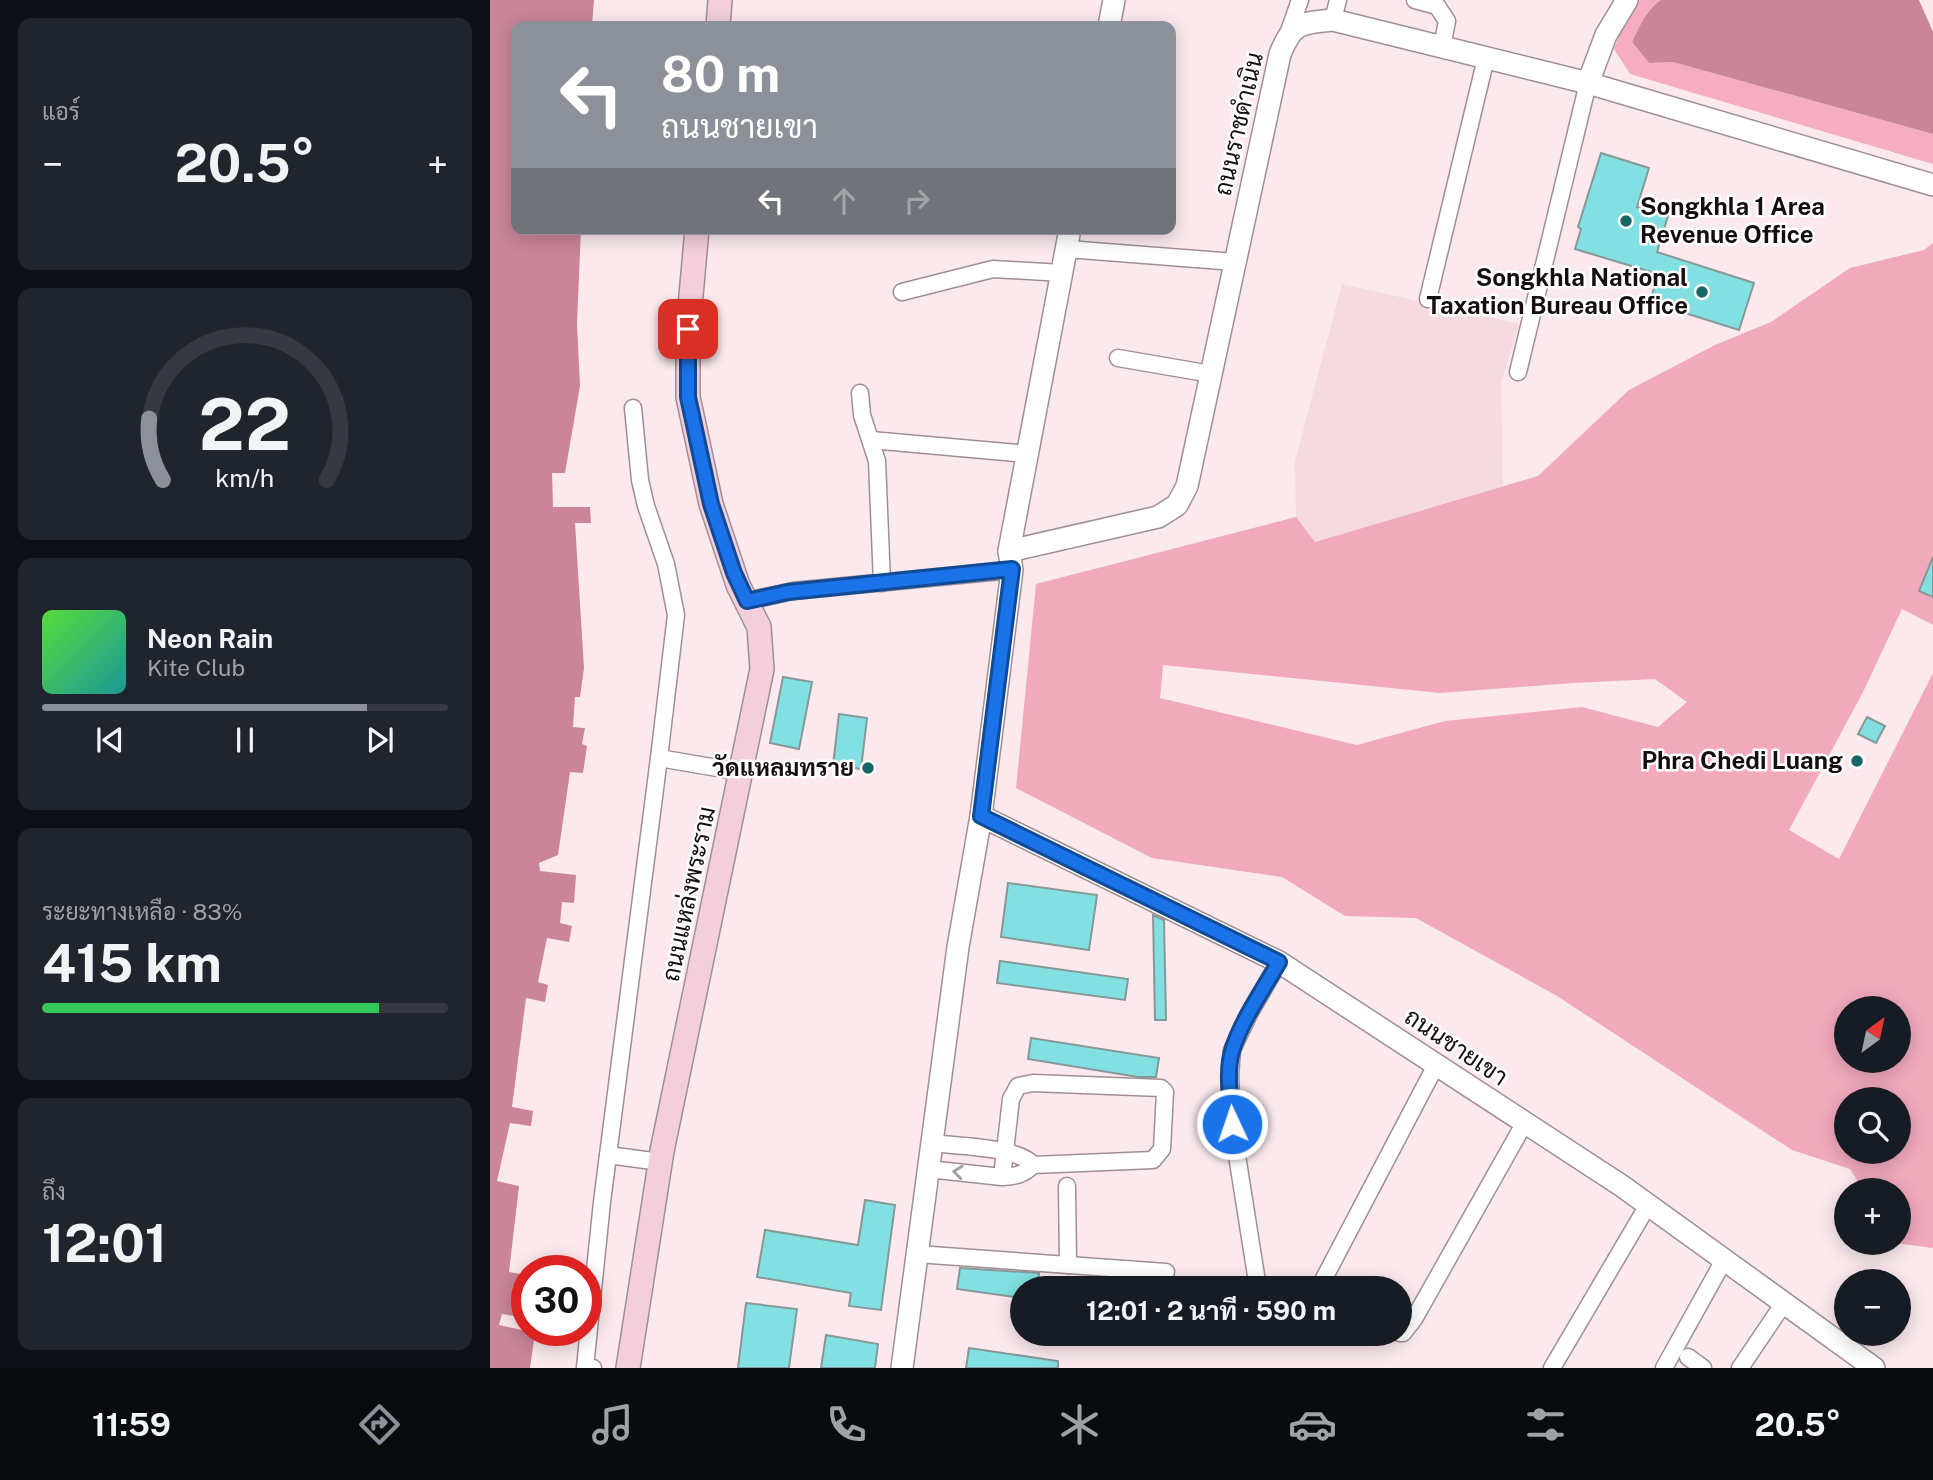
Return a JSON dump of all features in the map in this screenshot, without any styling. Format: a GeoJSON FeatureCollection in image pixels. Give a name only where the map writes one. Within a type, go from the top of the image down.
{"type":"FeatureCollection","features":[{"type":"Feature","properties":{"kind":"main road"},"geometry":{"type":"LineString","coordinates":[[718,21],[720,0]]}},
{"type":"Feature","properties":{"kind":"main road","name":"ถนนแหล่งพระราม"},"geometry":{"type":"LineString","coordinates":[[628,1368],[660,1162],[761,669],[759,628],[734,573],[711,504],[688,397],[688,329],[696,235]]}},
{"type":"Feature","properties":{"kind":"street"},"geometry":{"type":"LineString","coordinates":[[1110,21],[1114,0]]}},
{"type":"Feature","properties":{"kind":"street"},"geometry":{"type":"LineString","coordinates":[[1288,34],[1300,0]]}},
{"type":"Feature","properties":{"kind":"street"},"geometry":{"type":"LineString","coordinates":[[1415,0],[1437,6],[1447,21],[1442,47]]}},
{"type":"Feature","properties":{"kind":"street"},"geometry":{"type":"LineString","coordinates":[[1518,372],[1588,83],[1606,35],[1627,0]]}},
{"type":"Feature","properties":{"kind":"street","name":"ถนนราชดำเนิน"},"geometry":{"type":"LineString","coordinates":[[1011,560],[1158,517],[1177,505],[1187,486],[1280,54],[1288,34],[1301,23],[1336,10],[1442,47],[1588,83],[1933,185]]}},
{"type":"Feature","properties":{"kind":"street"},"geometry":{"type":"LineString","coordinates":[[1428,299],[1486,58]]}},
{"type":"Feature","properties":{"kind":"street"},"geometry":{"type":"LineString","coordinates":[[902,1368],[958,947],[981,816],[1011,560],[1068,239],[1235,262]]}},
{"type":"Feature","properties":{"kind":"street"},"geometry":{"type":"LineString","coordinates":[[902,292],[993,269],[1062,273]]}},
{"type":"Feature","properties":{"kind":"street"},"geometry":{"type":"LineString","coordinates":[[1118,358],[1211,374]]}},
{"type":"Feature","properties":{"kind":"street"},"geometry":{"type":"LineString","coordinates":[[860,393],[862,415],[871,440],[878,474],[882,583]]}},
{"type":"Feature","properties":{"kind":"street"},"geometry":{"type":"LineString","coordinates":[[593,1368],[584,1368],[676,615],[666,564],[640,480],[632,408]]}},
{"type":"Feature","properties":{"kind":"street"},"geometry":{"type":"LineString","coordinates":[[871,440],[1028,454]]}},
{"type":"Feature","properties":{"kind":"street"},"geometry":{"type":"LineString","coordinates":[[747,601],[788,592],[882,583],[1011,560]]}},
{"type":"Feature","properties":{"kind":"street"},"geometry":{"type":"LineString","coordinates":[[659,758],[741,772]]}},
{"type":"Feature","properties":{"kind":"street","name":"ถนนชายเขา"},"geometry":{"type":"LineString","coordinates":[[981,816],[1279,962],[1648,1205],[1874,1368]]}},
{"type":"Feature","properties":{"kind":"street"},"geometry":{"type":"LineString","coordinates":[[1256,1276],[1232,1124],[1230,1075],[1232,1050],[1279,962]]}},
{"type":"Feature","properties":{"kind":"street"},"geometry":{"type":"LineString","coordinates":[[1325,1276],[1436,1065]]}},
{"type":"Feature","properties":{"kind":"street"},"geometry":{"type":"LineString","coordinates":[[932,1143],[1004,1152],[1022,1156],[1033,1165],[1153,1160],[1163,1149],[1166,1096],[1164,1090],[1020,1084],[1011,1099],[1004,1152],[1002,1177]]}},
{"type":"Feature","properties":{"kind":"street"},"geometry":{"type":"LineString","coordinates":[[1412,1322],[1524,1124]]}},
{"type":"Feature","properties":{"kind":"street"},"geometry":{"type":"LineString","coordinates":[[608,1155],[660,1162]]}},
{"type":"Feature","properties":{"kind":"street"},"geometry":{"type":"LineString","coordinates":[[928,1169],[1002,1177],[1026,1172],[1033,1165]]}},
{"type":"Feature","properties":{"kind":"street"},"geometry":{"type":"LineString","coordinates":[[1067,1186],[1069,1265]]}},
{"type":"Feature","properties":{"kind":"street"},"geometry":{"type":"LineString","coordinates":[[1552,1368],[1648,1205]]}},
{"type":"Feature","properties":{"kind":"street"},"geometry":{"type":"LineString","coordinates":[[917,1254],[1166,1272]]}},
{"type":"Feature","properties":{"kind":"street"},"geometry":{"type":"LineString","coordinates":[[1664,1368],[1724,1260]]}},
{"type":"Feature","properties":{"kind":"street"},"geometry":{"type":"LineString","coordinates":[[1740,1368],[1784,1303]]}},
{"type":"Feature","properties":{"kind":"street"},"geometry":{"type":"LineString","coordinates":[[1688,1357],[1703,1368]]}},
{"type":"Feature","properties":{"kind":"shaded area"},"geometry":{"type":"Polygon","coordinates":[[[490,0],[594,0],[592,21],[511,21],[511,235],[581,235],[577,324],[580,386],[565,473],[552,473],[553,507],[590,507],[591,523],[575,523],[584,668],[580,697],[575,697],[573,727],[585,728],[582,744],[587,746],[583,773],[570,772],[558,855],[539,863],[540,871],[576,875],[574,903],[562,902],[560,923],[572,926],[569,942],[547,938],[538,982],[548,985],[545,1002],[526,998],[512,1107],[533,1111],[531,1126],[510,1123],[497,1181],[519,1186],[509,1272],[511,1315],[502,1314],[499,1325],[511,1328],[511,1346],[533,1346],[530,1368],[490,1368],[490,0]]]}},
{"type":"Feature","properties":{"kind":"shaded area"},"geometry":{"type":"Polygon","coordinates":[[[1640,0],[1661,0],[1648,13],[1632,42],[1649,63],[1673,62],[1933,134],[1933,164],[1630,74],[1614,49],[1630,9],[1640,0]]]}},
{"type":"Feature","properties":{"kind":"shaded area"},"geometry":{"type":"Polygon","coordinates":[[[1661,0],[1919,0],[1933,32],[1933,134],[1673,62],[1649,63],[1632,42],[1648,13],[1661,0]]]}},
{"type":"Feature","properties":{"kind":"shaded area"},"geometry":{"type":"Polygon","coordinates":[[[1933,243],[1933,625],[1902,609],[1863,692],[1789,830],[1839,859],[1933,673],[1933,1248],[1911,1245],[1911,1178],[1856,1178],[1850,1169],[1835,1164],[1911,1164],[1911,1087],[1834,1087],[1834,1164],[1792,1150],[1557,996],[1416,918],[1345,916],[1282,877],[1152,858],[1016,788],[1036,584],[1296,517],[1315,542],[1538,476],[1629,390],[1715,345],[1771,322],[1850,268],[1924,250],[1933,243]],[[1163,665],[1160,698],[1357,745],[1445,721],[1582,707],[1658,727],[1687,702],[1655,679],[1440,693],[1163,665]]]}},
{"type":"Feature","properties":{"kind":"shaded area"},"geometry":{"type":"Polygon","coordinates":[[[1342,284],[1519,324],[1501,383],[1503,486],[1315,542],[1296,517],[1295,461],[1342,284]]]}},
{"type":"Feature","properties":{"kind":"building"},"geometry":{"type":"Polygon","coordinates":[[[1601,153],[1649,168],[1637,207],[1668,216],[1657,252],[1754,283],[1739,330],[1650,302],[1658,274],[1575,249],[1581,229],[1578,227],[1601,153]]]}},
{"type":"Feature","properties":{"kind":"building"},"geometry":{"type":"Polygon","coordinates":[[[1933,557],[1933,597],[1919,591],[1933,557]]]}},
{"type":"Feature","properties":{"kind":"building"},"geometry":{"type":"Polygon","coordinates":[[[783,677],[812,682],[799,749],[770,743],[783,677]]]}},
{"type":"Feature","properties":{"kind":"building"},"geometry":{"type":"Polygon","coordinates":[[[839,714],[867,718],[861,769],[833,765],[839,714]]]}},
{"type":"Feature","properties":{"kind":"building"},"geometry":{"type":"Polygon","coordinates":[[[1867,717],[1885,726],[1876,743],[1858,734],[1867,717]]]}},
{"type":"Feature","properties":{"kind":"building"},"geometry":{"type":"Polygon","coordinates":[[[1008,883],[1097,895],[1089,950],[1001,937],[1008,883]]]}},
{"type":"Feature","properties":{"kind":"building"},"geometry":{"type":"Polygon","coordinates":[[[1153,915],[1164,920],[1166,1020],[1155,1020],[1153,915]]]}},
{"type":"Feature","properties":{"kind":"building"},"geometry":{"type":"Polygon","coordinates":[[[1000,961],[1128,979],[1125,1000],[997,983],[1000,961]]]}},
{"type":"Feature","properties":{"kind":"building"},"geometry":{"type":"Polygon","coordinates":[[[1031,1038],[1159,1058],[1156,1077],[1138,1077],[1028,1059],[1031,1038]]]}},
{"type":"Feature","properties":{"kind":"building"},"geometry":{"type":"Polygon","coordinates":[[[865,1200],[895,1205],[881,1310],[849,1306],[851,1293],[757,1277],[765,1230],[858,1245],[865,1200]]]}},
{"type":"Feature","properties":{"kind":"building"},"geometry":{"type":"Polygon","coordinates":[[[960,1268],[1039,1273],[1039,1276],[1010,1276],[1010,1296],[957,1289],[960,1268]]]}},
{"type":"Feature","properties":{"kind":"building"},"geometry":{"type":"Polygon","coordinates":[[[746,1303],[797,1309],[789,1368],[738,1368],[746,1303]]]}},
{"type":"Feature","properties":{"kind":"building"},"geometry":{"type":"Polygon","coordinates":[[[826,1335],[878,1344],[875,1368],[821,1368],[826,1335]]]}},
{"type":"Feature","properties":{"kind":"building"},"geometry":{"type":"Polygon","coordinates":[[[969,1348],[1058,1361],[1058,1368],[966,1368],[969,1348]]]}},
{"type":"Feature","properties":{"kind":"place","name":"Songkhla 1 Area Revenue Office"},"geometry":{"type":"Point","coordinates":[1626,221]}},
{"type":"Feature","properties":{"kind":"place","name":"Songkhla National Taxation Bureau Office"},"geometry":{"type":"Point","coordinates":[1702,292]}},
{"type":"Feature","properties":{"kind":"place","name":"Phra Chedi Luang"},"geometry":{"type":"Point","coordinates":[1857,761]}},
{"type":"Feature","properties":{"kind":"place","name":"วัดแหลมทราย"},"geometry":{"type":"Point","coordinates":[868,768]}},
{"type":"Feature","properties":{"kind":"route"},"geometry":{"type":"LineString","coordinates":[[688,329],[688,397],[711,504],[738,585],[747,601],[788,592],[1012,569],[981,816],[1279,962],[1232,1050],[1232,1124]]}}]}
